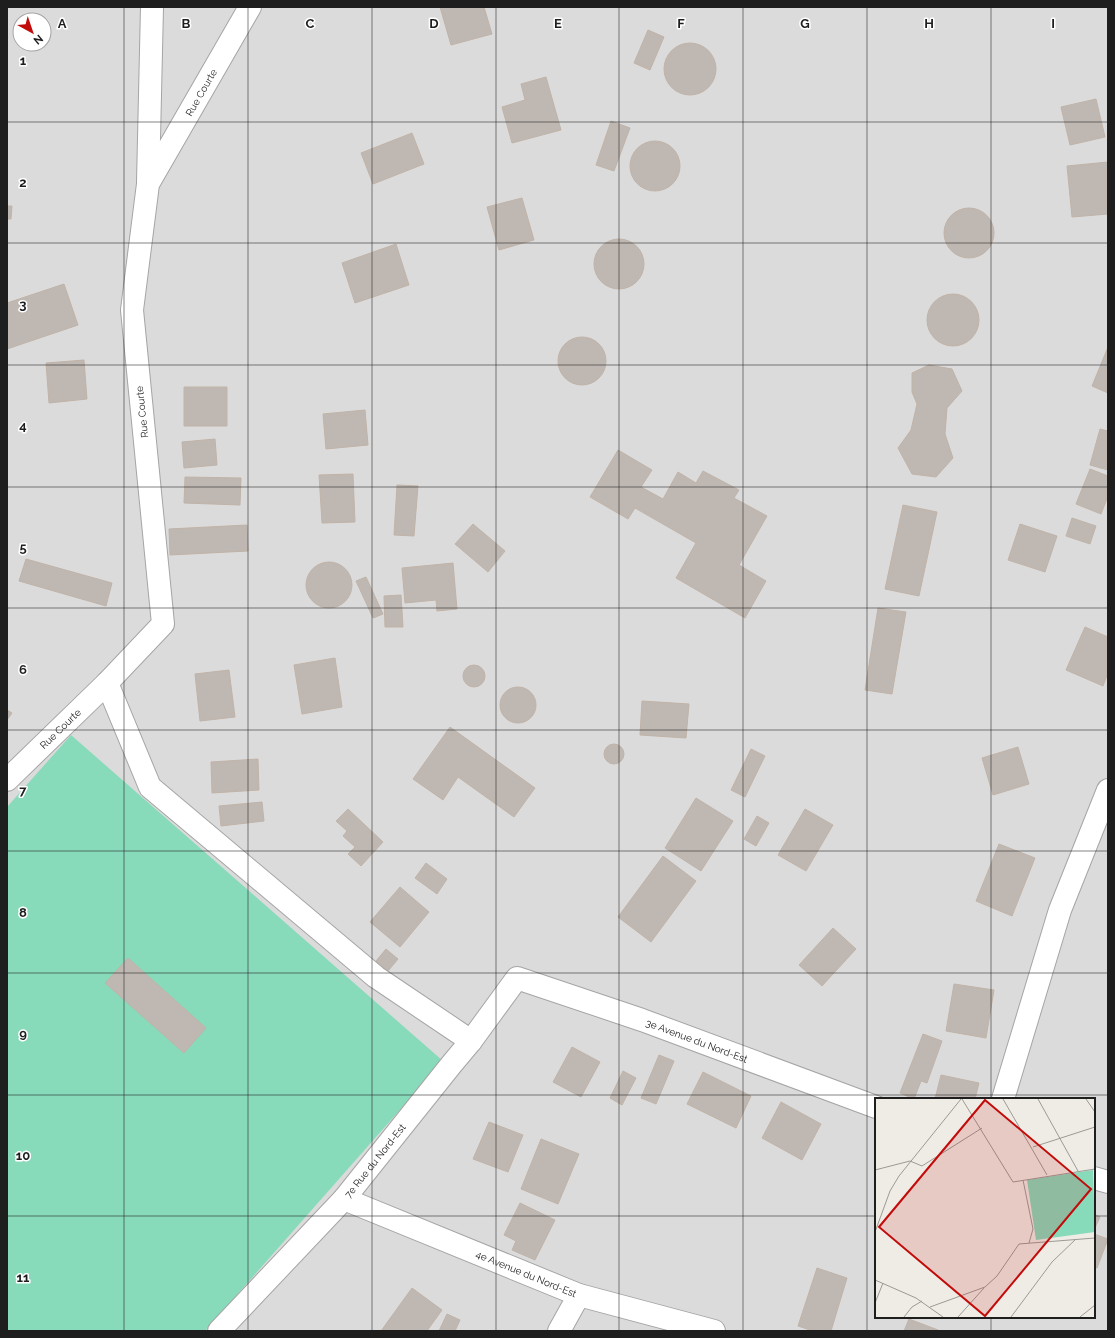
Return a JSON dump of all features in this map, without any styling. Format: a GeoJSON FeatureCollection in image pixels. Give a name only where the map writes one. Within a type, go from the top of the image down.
{"type":"FeatureCollection","features":[{"type":"Feature","properties":{"kind":"street"},"geometry":{"type":"LineString","coordinates":[[148,184],[152,7]]}},
{"type":"Feature","properties":{"kind":"street","name":"Rue Courte"},"geometry":{"type":"LineString","coordinates":[[7,780],[107,683],[163,624],[132,310],[148,184],[250,7]]}},
{"type":"Feature","properties":{"kind":"street"},"geometry":{"type":"LineString","coordinates":[[107,683],[150,787],[376,977],[471,1041]]}},
{"type":"Feature","properties":{"kind":"street"},"geometry":{"type":"LineString","coordinates":[[1003,1098],[1060,910],[1108,790]]}},
{"type":"Feature","properties":{"kind":"street","name":"7e Rue du Nord-Est"},"geometry":{"type":"LineString","coordinates":[[219,1331],[344,1199],[471,1041],[517,978]]}},
{"type":"Feature","properties":{"kind":"street","name":"3e Avenue du Nord-Est"},"geometry":{"type":"LineString","coordinates":[[517,978],[642,1020],[875,1107]]}},
{"type":"Feature","properties":{"kind":"street"},"geometry":{"type":"LineString","coordinates":[[1095,1178],[1108,1182]]}},
{"type":"Feature","properties":{"kind":"street","name":"4e Avenue du Nord-Est"},"geometry":{"type":"LineString","coordinates":[[344,1199],[579,1295],[714,1331]]}},
{"type":"Feature","properties":{"kind":"street"},"geometry":{"type":"LineString","coordinates":[[559,1331],[579,1295]]}},
{"type":"Feature","properties":{"kind":"shaded area"},"geometry":{"type":"Polygon","coordinates":[[[7,7],[1108,7],[1108,1331],[7,1331],[7,7]]]}},
{"type":"Feature","properties":{"kind":"green space"},"geometry":{"type":"Polygon","coordinates":[[[71,735],[443,1061],[205,1331],[7,1331],[7,807],[71,735]]]}},
{"type":"Feature","properties":{"kind":"building"},"geometry":{"type":"Polygon","coordinates":[[[440,7],[484,7],[492,34],[451,45],[440,7]]]}},
{"type":"Feature","properties":{"kind":"building"},"geometry":{"type":"Polygon","coordinates":[[[648,30],[664,37],[650,70],[634,63],[648,30]]]}},
{"type":"Feature","properties":{"kind":"building"},"geometry":{"type":"Polygon","coordinates":[[[685,43],[695,43],[704,47],[712,55],[716,64],[716,74],[712,83],[704,91],[695,95],[685,95],[676,91],[668,83],[664,74],[664,64],[668,55],[676,47],[685,43]]]}},
{"type":"Feature","properties":{"kind":"building"},"geometry":{"type":"Polygon","coordinates":[[[546,77],[561,130],[512,143],[502,107],[525,100],[521,84],[546,77]]]}},
{"type":"Feature","properties":{"kind":"building"},"geometry":{"type":"Polygon","coordinates":[[[1096,99],[1105,137],[1070,145],[1061,107],[1096,99]]]}},
{"type":"Feature","properties":{"kind":"building"},"geometry":{"type":"Polygon","coordinates":[[[611,121],[630,128],[614,171],[596,165],[611,121]]]}},
{"type":"Feature","properties":{"kind":"building"},"geometry":{"type":"Polygon","coordinates":[[[412,133],[424,164],[373,184],[361,153],[412,133]]]}},
{"type":"Feature","properties":{"kind":"building"},"geometry":{"type":"Polygon","coordinates":[[[655,141],[664,143],[675,152],[680,166],[678,175],[669,186],[655,191],[646,189],[635,180],[630,166],[632,157],[641,146],[655,141]]]}},
{"type":"Feature","properties":{"kind":"building"},"geometry":{"type":"Polygon","coordinates":[[[1108,162],[1108,214],[1072,217],[1067,166],[1108,162]]]}},
{"type":"Feature","properties":{"kind":"building"},"geometry":{"type":"Polygon","coordinates":[[[522,198],[534,240],[499,250],[487,207],[522,198]]]}},
{"type":"Feature","properties":{"kind":"building"},"geometry":{"type":"Polygon","coordinates":[[[7,206],[12,206],[11,219],[7,219],[7,206]]]}},
{"type":"Feature","properties":{"kind":"building"},"geometry":{"type":"Polygon","coordinates":[[[969,208],[983,212],[990,219],[994,233],[990,247],[983,254],[969,258],[955,254],[948,247],[944,233],[948,219],[955,212],[969,208]]]}},
{"type":"Feature","properties":{"kind":"building"},"geometry":{"type":"Polygon","coordinates":[[[614,239],[624,239],[637,246],[644,259],[644,269],[637,282],[624,289],[614,289],[605,285],[598,278],[594,269],[594,259],[598,250],[605,243],[614,239]]]}},
{"type":"Feature","properties":{"kind":"building"},"geometry":{"type":"Polygon","coordinates":[[[396,244],[409,285],[355,303],[342,263],[396,244]]]}},
{"type":"Feature","properties":{"kind":"building"},"geometry":{"type":"Polygon","coordinates":[[[64,284],[78,325],[7,349],[7,303],[64,284]]]}},
{"type":"Feature","properties":{"kind":"building"},"geometry":{"type":"Polygon","coordinates":[[[948,294],[958,294],[972,301],[979,315],[979,325],[972,339],[958,346],[948,346],[938,342],[931,335],[927,325],[927,315],[931,305],[938,298],[948,294]]]}},
{"type":"Feature","properties":{"kind":"building"},"geometry":{"type":"Polygon","coordinates":[[[577,337],[587,337],[596,341],[602,347],[605,352],[605,370],[596,381],[587,385],[577,385],[568,381],[562,375],[558,366],[558,356],[562,347],[568,341],[577,337]]]}},
{"type":"Feature","properties":{"kind":"building"},"geometry":{"type":"Polygon","coordinates":[[[1108,347],[1108,393],[1092,386],[1108,347]]]}},
{"type":"Feature","properties":{"kind":"building"},"geometry":{"type":"Polygon","coordinates":[[[84,360],[87,399],[49,403],[46,363],[84,360]]]}},
{"type":"Feature","properties":{"kind":"building"},"geometry":{"type":"Polygon","coordinates":[[[929,365],[952,369],[962,391],[947,408],[945,434],[953,458],[936,477],[912,474],[898,448],[911,430],[917,404],[912,392],[912,373],[929,365]]]}},
{"type":"Feature","properties":{"kind":"building"},"geometry":{"type":"Polygon","coordinates":[[[184,387],[227,387],[227,426],[184,426],[184,387]]]}},
{"type":"Feature","properties":{"kind":"building"},"geometry":{"type":"Polygon","coordinates":[[[365,410],[368,445],[326,449],[323,414],[365,410]]]}},
{"type":"Feature","properties":{"kind":"building"},"geometry":{"type":"Polygon","coordinates":[[[1100,429],[1108,431],[1108,470],[1090,465],[1100,429]]]}},
{"type":"Feature","properties":{"kind":"building"},"geometry":{"type":"Polygon","coordinates":[[[215,439],[217,465],[184,468],[182,442],[215,439]]]}},
{"type":"Feature","properties":{"kind":"building"},"geometry":{"type":"Polygon","coordinates":[[[618,450],[652,470],[641,487],[663,499],[678,472],[696,483],[703,471],[739,490],[734,498],[767,516],[739,565],[766,581],[745,618],[676,578],[696,543],[635,508],[628,519],[590,497],[618,450]]]}},
{"type":"Feature","properties":{"kind":"building"},"geometry":{"type":"Polygon","coordinates":[[[1090,469],[1108,476],[1108,496],[1101,514],[1076,504],[1090,469]]]}},
{"type":"Feature","properties":{"kind":"building"},"geometry":{"type":"Polygon","coordinates":[[[353,474],[355,522],[322,523],[319,475],[353,474]]]}},
{"type":"Feature","properties":{"kind":"building"},"geometry":{"type":"Polygon","coordinates":[[[185,477],[241,478],[240,505],[184,503],[185,477]]]}},
{"type":"Feature","properties":{"kind":"building"},"geometry":{"type":"Polygon","coordinates":[[[397,485],[418,486],[414,536],[394,535],[397,485]]]}},
{"type":"Feature","properties":{"kind":"building"},"geometry":{"type":"Polygon","coordinates":[[[903,505],[937,512],[919,596],[885,589],[903,505]]]}},
{"type":"Feature","properties":{"kind":"building"},"geometry":{"type":"Polygon","coordinates":[[[1072,518],[1096,526],[1090,544],[1066,536],[1072,518]]]}},
{"type":"Feature","properties":{"kind":"building"},"geometry":{"type":"Polygon","coordinates":[[[473,524],[505,551],[488,572],[455,544],[473,524]]]}},
{"type":"Feature","properties":{"kind":"building"},"geometry":{"type":"Polygon","coordinates":[[[1020,524],[1057,536],[1045,572],[1008,560],[1020,524]]]}},
{"type":"Feature","properties":{"kind":"building"},"geometry":{"type":"Polygon","coordinates":[[[247,525],[248,551],[170,555],[169,529],[247,525]]]}},
{"type":"Feature","properties":{"kind":"building"},"geometry":{"type":"Polygon","coordinates":[[[26,559],[112,583],[106,606],[19,581],[26,559]]]}},
{"type":"Feature","properties":{"kind":"building"},"geometry":{"type":"Polygon","coordinates":[[[324,562],[334,562],[342,566],[348,572],[352,580],[352,590],[348,598],[342,604],[334,608],[324,608],[316,604],[310,598],[306,590],[306,580],[310,572],[316,566],[324,562]]]}},
{"type":"Feature","properties":{"kind":"building"},"geometry":{"type":"Polygon","coordinates":[[[453,563],[457,609],[437,611],[436,600],[405,603],[402,568],[453,563]]]}},
{"type":"Feature","properties":{"kind":"building"},"geometry":{"type":"Polygon","coordinates":[[[366,577],[383,614],[373,618],[356,581],[366,577]]]}},
{"type":"Feature","properties":{"kind":"building"},"geometry":{"type":"Polygon","coordinates":[[[401,595],[403,627],[385,627],[384,596],[401,595]]]}},
{"type":"Feature","properties":{"kind":"building"},"geometry":{"type":"Polygon","coordinates":[[[878,608],[906,612],[892,694],[865,690],[878,608]]]}},
{"type":"Feature","properties":{"kind":"building"},"geometry":{"type":"Polygon","coordinates":[[[1085,627],[1108,637],[1108,673],[1103,686],[1066,670],[1085,627]]]}},
{"type":"Feature","properties":{"kind":"building"},"geometry":{"type":"Polygon","coordinates":[[[335,658],[342,707],[302,714],[294,665],[335,658]]]}},
{"type":"Feature","properties":{"kind":"building"},"geometry":{"type":"Polygon","coordinates":[[[474,665],[482,668],[485,676],[482,684],[474,687],[466,684],[463,676],[466,668],[474,665]]]}},
{"type":"Feature","properties":{"kind":"building"},"geometry":{"type":"Polygon","coordinates":[[[229,670],[235,717],[200,721],[195,674],[229,670]]]}},
{"type":"Feature","properties":{"kind":"building"},"geometry":{"type":"Polygon","coordinates":[[[522,687],[531,692],[535,698],[535,712],[531,718],[522,723],[514,723],[505,718],[501,712],[500,701],[505,692],[511,688],[522,687]]]}},
{"type":"Feature","properties":{"kind":"building"},"geometry":{"type":"Polygon","coordinates":[[[642,701],[689,704],[686,738],[640,735],[642,701]]]}},
{"type":"Feature","properties":{"kind":"building"},"geometry":{"type":"Polygon","coordinates":[[[7,710],[12,713],[7,720],[7,710]]]}},
{"type":"Feature","properties":{"kind":"building"},"geometry":{"type":"Polygon","coordinates":[[[450,727],[535,788],[514,817],[458,777],[443,800],[413,779],[450,727]]]}},
{"type":"Feature","properties":{"kind":"building"},"geometry":{"type":"Polygon","coordinates":[[[614,744],[621,747],[624,754],[621,761],[614,764],[607,761],[604,754],[607,747],[614,744]]]}},
{"type":"Feature","properties":{"kind":"building"},"geometry":{"type":"Polygon","coordinates":[[[1018,747],[1029,784],[993,795],[982,758],[1018,747]]]}},
{"type":"Feature","properties":{"kind":"building"},"geometry":{"type":"Polygon","coordinates":[[[751,749],[765,756],[745,797],[731,790],[751,749]]]}},
{"type":"Feature","properties":{"kind":"building"},"geometry":{"type":"Polygon","coordinates":[[[258,759],[259,790],[212,793],[211,762],[258,759]]]}},
{"type":"Feature","properties":{"kind":"building"},"geometry":{"type":"Polygon","coordinates":[[[696,798],[733,821],[701,871],[665,848],[696,798]]]}},
{"type":"Feature","properties":{"kind":"building"},"geometry":{"type":"Polygon","coordinates":[[[262,802],[264,821],[221,826],[219,806],[262,802]]]}},
{"type":"Feature","properties":{"kind":"building"},"geometry":{"type":"Polygon","coordinates":[[[348,809],[383,842],[361,866],[348,854],[355,847],[343,836],[347,831],[336,821],[348,809]]]}},
{"type":"Feature","properties":{"kind":"building"},"geometry":{"type":"Polygon","coordinates":[[[805,809],[833,825],[806,871],[778,855],[805,809]]]}},
{"type":"Feature","properties":{"kind":"building"},"geometry":{"type":"Polygon","coordinates":[[[757,816],[769,823],[756,846],[744,839],[757,816]]]}},
{"type":"Feature","properties":{"kind":"building"},"geometry":{"type":"Polygon","coordinates":[[[999,844],[1035,858],[1012,916],[976,901],[999,844]]]}},
{"type":"Feature","properties":{"kind":"building"},"geometry":{"type":"Polygon","coordinates":[[[663,856],[696,881],[651,942],[618,917],[663,856]]]}},
{"type":"Feature","properties":{"kind":"building"},"geometry":{"type":"Polygon","coordinates":[[[426,863],[447,879],[437,894],[415,878],[426,863]]]}},
{"type":"Feature","properties":{"kind":"building"},"geometry":{"type":"Polygon","coordinates":[[[400,887],[429,912],[400,947],[370,922],[400,887]]]}},
{"type":"Feature","properties":{"kind":"building"},"geometry":{"type":"Polygon","coordinates":[[[833,928],[856,949],[822,986],[799,965],[833,928]]]}},
{"type":"Feature","properties":{"kind":"building"},"geometry":{"type":"Polygon","coordinates":[[[386,949],[398,959],[388,971],[376,961],[386,949]]]}},
{"type":"Feature","properties":{"kind":"building"},"geometry":{"type":"Polygon","coordinates":[[[128,958],[206,1028],[184,1053],[105,983],[128,958]]]}},
{"type":"Feature","properties":{"kind":"building"},"geometry":{"type":"Polygon","coordinates":[[[954,984],[994,990],[986,1038],[946,1031],[954,984]]]}},
{"type":"Feature","properties":{"kind":"building"},"geometry":{"type":"Polygon","coordinates":[[[923,1034],[942,1041],[927,1083],[921,1081],[914,1098],[900,1093],[923,1034]]]}},
{"type":"Feature","properties":{"kind":"building"},"geometry":{"type":"Polygon","coordinates":[[[572,1047],[600,1062],[581,1097],[553,1082],[572,1047]]]}},
{"type":"Feature","properties":{"kind":"building"},"geometry":{"type":"Polygon","coordinates":[[[659,1055],[674,1061],[656,1104],[641,1098],[659,1055]]]}},
{"type":"Feature","properties":{"kind":"building"},"geometry":{"type":"Polygon","coordinates":[[[623,1071],[636,1078],[622,1105],[610,1098],[623,1071]]]}},
{"type":"Feature","properties":{"kind":"building"},"geometry":{"type":"Polygon","coordinates":[[[703,1072],[751,1096],[736,1128],[687,1104],[703,1072]]]}},
{"type":"Feature","properties":{"kind":"building"},"geometry":{"type":"Polygon","coordinates":[[[941,1075],[979,1083],[975,1098],[935,1098],[941,1075]]]}},
{"type":"Feature","properties":{"kind":"building"},"geometry":{"type":"Polygon","coordinates":[[[781,1102],[821,1124],[802,1160],[762,1138],[781,1102]]]}},
{"type":"Feature","properties":{"kind":"building"},"geometry":{"type":"Polygon","coordinates":[[[489,1122],[523,1135],[508,1172],[473,1159],[489,1122]]]}},
{"type":"Feature","properties":{"kind":"building"},"geometry":{"type":"Polygon","coordinates":[[[541,1139],[579,1154],[558,1204],[521,1189],[541,1139]]]}},
{"type":"Feature","properties":{"kind":"building"},"geometry":{"type":"Polygon","coordinates":[[[520,1203],[555,1220],[535,1260],[512,1250],[516,1241],[504,1235],[520,1203]]]}},
{"type":"Feature","properties":{"kind":"building"},"geometry":{"type":"Polygon","coordinates":[[[1095,1214],[1100,1217],[1095,1228],[1095,1214]]]}},
{"type":"Feature","properties":{"kind":"building"},"geometry":{"type":"Polygon","coordinates":[[[1095,1234],[1108,1239],[1097,1268],[1095,1267],[1095,1234]]]}},
{"type":"Feature","properties":{"kind":"building"},"geometry":{"type":"Polygon","coordinates":[[[817,1268],[847,1278],[831,1331],[813,1331],[798,1326],[817,1268]]]}},
{"type":"Feature","properties":{"kind":"building"},"geometry":{"type":"Polygon","coordinates":[[[412,1288],[442,1310],[427,1331],[381,1331],[412,1288]]]}},
{"type":"Feature","properties":{"kind":"building"},"geometry":{"type":"Polygon","coordinates":[[[447,1314],[460,1320],[455,1331],[439,1331],[447,1314]]]}},
{"type":"Feature","properties":{"kind":"building"},"geometry":{"type":"Polygon","coordinates":[[[909,1319],[938,1330],[938,1331],[904,1331],[909,1319]]]}}]}
